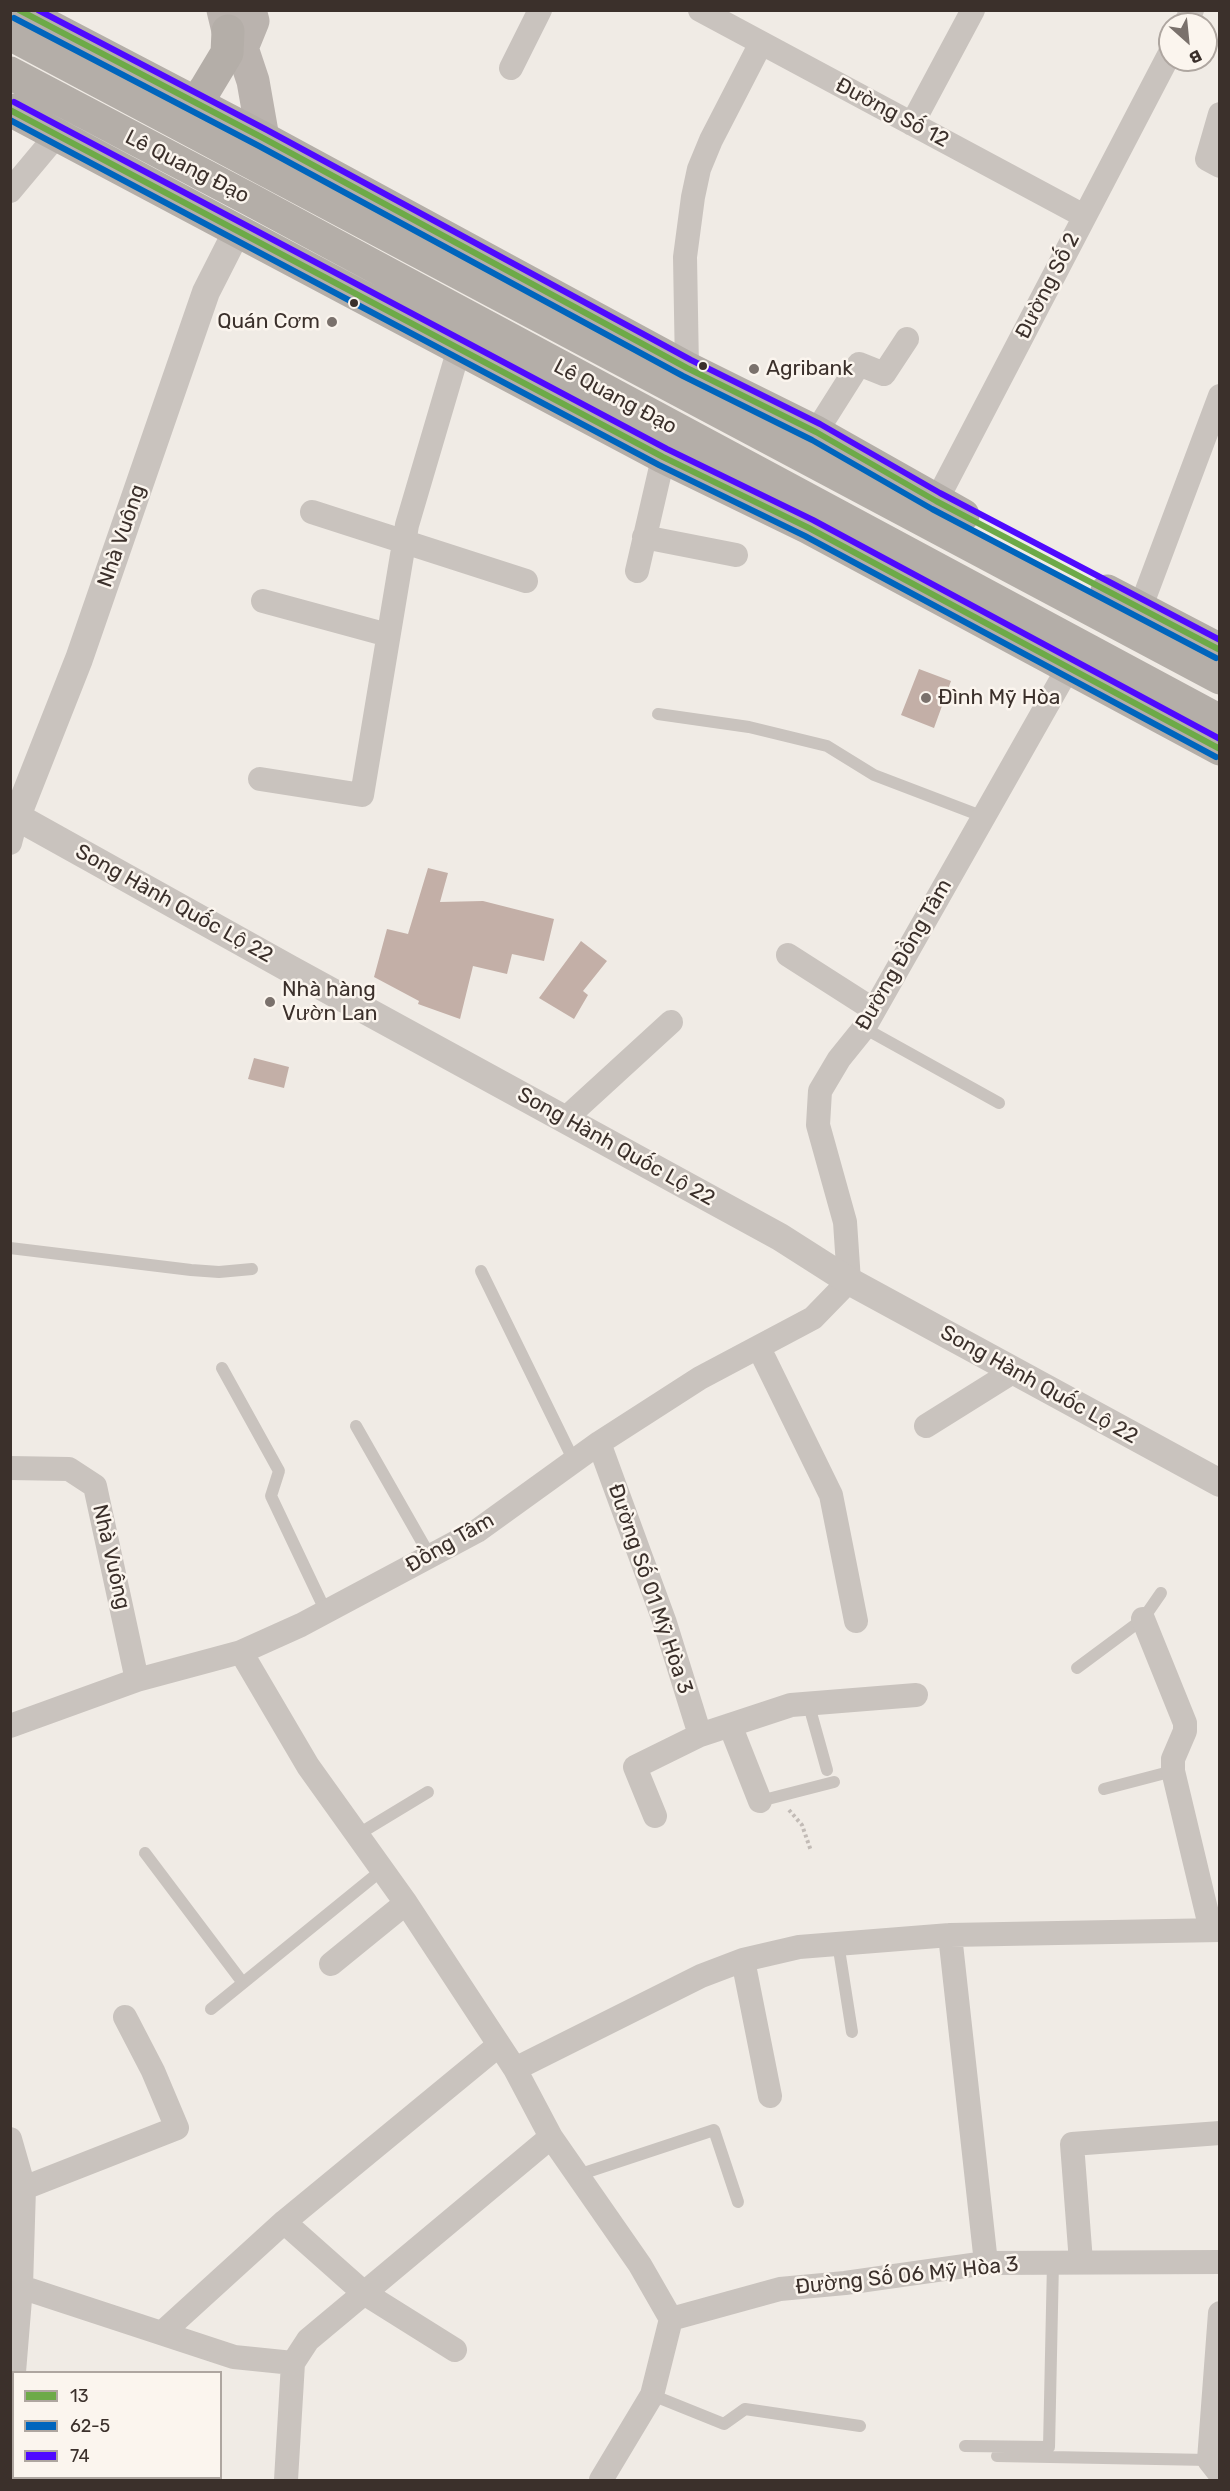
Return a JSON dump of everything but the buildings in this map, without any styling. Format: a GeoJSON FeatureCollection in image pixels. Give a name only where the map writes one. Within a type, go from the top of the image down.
{"type":"FeatureCollection","features":[{"type":"Feature","properties":{"kind":"highway","name":"Lê Quang Đạo"},"geometry":{"type":"LineString","coordinates":[[18,10],[181,110]]}},
{"type":"Feature","properties":{"kind":"highway"},"geometry":{"type":"LineString","coordinates":[[181,110],[227,53],[236,25]]}},
{"type":"Feature","properties":{"kind":"highway","name":"Lê Quang Đạo"},"geometry":{"type":"LineString","coordinates":[[10,34],[181,110],[261,152],[931,511],[1220,678]]}},
{"type":"Feature","properties":{"kind":"highway","name":"Lê Quang Đạo"},"geometry":{"type":"LineString","coordinates":[[10,74],[251,200],[463,333]]}},
{"type":"Feature","properties":{"kind":"highway","name":"Lê Quang Đạo"},"geometry":{"type":"LineString","coordinates":[[10,110],[238,230],[463,333],[1074,658],[1220,749]]}},
{"type":"Feature","properties":{"kind":"highway","name":"Lê Quang Đạo"},"geometry":{"type":"LineString","coordinates":[[261,152],[816,432],[931,511],[1140,609],[1220,650]]}},
{"type":"Feature","properties":{"kind":"highway","name":"Lê Quang Đạo"},"geometry":{"type":"LineString","coordinates":[[1074,658],[1220,721]]}},
{"type":"Feature","properties":{"kind":"main road"},"geometry":{"type":"LineString","coordinates":[[236,25],[253,81],[261,152],[251,200],[238,230]]}},
{"type":"Feature","properties":{"kind":"street"},"geometry":{"type":"LineString","coordinates":[[511,68],[540,10]]}},
{"type":"Feature","properties":{"kind":"street","name":"Đường Số 12"},"geometry":{"type":"LineString","coordinates":[[700,10],[1084,216]]}},
{"type":"Feature","properties":{"kind":"street"},"geometry":{"type":"LineString","coordinates":[[912,124],[973,10]]}},
{"type":"Feature","properties":{"kind":"street"},"geometry":{"type":"LineString","coordinates":[[687,368],[685,257],[699,170],[711,140],[761,43]]}},
{"type":"Feature","properties":{"kind":"street","name":"Đường Số 2"},"geometry":{"type":"LineString","coordinates":[[931,511],[1160,72]]}},
{"type":"Feature","properties":{"kind":"street"},"geometry":{"type":"LineString","coordinates":[[1220,114],[1207,159],[1220,166]]}},
{"type":"Feature","properties":{"kind":"street"},"geometry":{"type":"LineString","coordinates":[[10,191],[56,135]]}},
{"type":"Feature","properties":{"kind":"street","name":"Nhà Vuông"},"geometry":{"type":"LineString","coordinates":[[10,843],[14,814],[80,658],[206,292],[238,230]]}},
{"type":"Feature","properties":{"kind":"street"},"geometry":{"type":"LineString","coordinates":[[260,779],[362,795],[404,540],[463,333]]}},
{"type":"Feature","properties":{"kind":"street"},"geometry":{"type":"LineString","coordinates":[[816,432],[859,364],[884,374],[907,339]]}},
{"type":"Feature","properties":{"kind":"street"},"geometry":{"type":"LineString","coordinates":[[1140,609],[1220,396]]}},
{"type":"Feature","properties":{"kind":"street"},"geometry":{"type":"LineString","coordinates":[[637,571],[667,442]]}},
{"type":"Feature","properties":{"kind":"street"},"geometry":{"type":"LineString","coordinates":[[312,512],[526,581]]}},
{"type":"Feature","properties":{"kind":"street"},"geometry":{"type":"LineString","coordinates":[[644,537],[736,555]]}},
{"type":"Feature","properties":{"kind":"street"},"geometry":{"type":"LineString","coordinates":[[263,601],[388,635]]}},
{"type":"Feature","properties":{"kind":"street","name":"Đường Đồng Tâm"},"geometry":{"type":"LineString","coordinates":[[849,1281],[846,1222],[818,1125],[820,1091],[839,1059],[869,1019],[1074,658]]}},
{"type":"Feature","properties":{"kind":"street","name":"Song Hành Quốc Lộ 22"},"geometry":{"type":"LineString","coordinates":[[14,814],[290,969],[780,1237],[849,1281],[1220,1484]]}},
{"type":"Feature","properties":{"kind":"street"},"geometry":{"type":"LineString","coordinates":[[788,955],[869,1019]]}},
{"type":"Feature","properties":{"kind":"street"},"geometry":{"type":"LineString","coordinates":[[565,1119],[671,1022]]}},
{"type":"Feature","properties":{"kind":"street","name":"Đồng Tâm"},"geometry":{"type":"LineString","coordinates":[[10,1726],[137,1680],[241,1652],[326,1612],[477,1530],[599,1443],[700,1378],[813,1318],[849,1281]]}},
{"type":"Feature","properties":{"kind":"street"},"geometry":{"type":"LineString","coordinates":[[759,1348],[831,1495],[856,1621]]}},
{"type":"Feature","properties":{"kind":"street"},"geometry":{"type":"LineString","coordinates":[[926,1426],[1014,1371]]}},
{"type":"Feature","properties":{"kind":"street","name":"Đường Số 01 Mỹ Hòa 3"},"geometry":{"type":"LineString","coordinates":[[599,1443],[665,1623],[700,1735]]}},
{"type":"Feature","properties":{"kind":"street","name":"Nhà Vuông"},"geometry":{"type":"LineString","coordinates":[[10,1468],[69,1469],[95,1486],[137,1680]]}},
{"type":"Feature","properties":{"kind":"street"},"geometry":{"type":"LineString","coordinates":[[515,2069],[701,1976],[743,1960],[799,1947],[950,1935],[1215,1930],[1173,1771],[1173,1759],[1186,1727],[1143,1619]]}},
{"type":"Feature","properties":{"kind":"street"},"geometry":{"type":"LineString","coordinates":[[241,1652],[308,1766],[406,1903],[515,2069],[551,2137],[640,2265],[672,2319],[652,2396],[601,2481]]}},
{"type":"Feature","properties":{"kind":"street"},"geometry":{"type":"LineString","coordinates":[[654,1816],[635,1767],[700,1735],[791,1705],[916,1695]]}},
{"type":"Feature","properties":{"kind":"street"},"geometry":{"type":"LineString","coordinates":[[730,1725],[760,1802]]}},
{"type":"Feature","properties":{"kind":"street"},"geometry":{"type":"LineString","coordinates":[[331,1964],[406,1903]]}},
{"type":"Feature","properties":{"kind":"street"},"geometry":{"type":"LineString","coordinates":[[950,1935],[986,2263]]}},
{"type":"Feature","properties":{"kind":"street"},"geometry":{"type":"LineString","coordinates":[[743,1960],[770,2096]]}},
{"type":"Feature","properties":{"kind":"street"},"geometry":{"type":"LineString","coordinates":[[24,2188],[177,2128],[153,2071],[125,2017]]}},
{"type":"Feature","properties":{"kind":"street"},"geometry":{"type":"LineString","coordinates":[[162,2333],[284,2222],[499,2045]]}},
{"type":"Feature","properties":{"kind":"street"},"geometry":{"type":"LineString","coordinates":[[1081,2262],[1072,2144],[1220,2133]]}},
{"type":"Feature","properties":{"kind":"street"},"geometry":{"type":"LineString","coordinates":[[286,2481],[293,2362],[308,2340],[551,2137]]}},
{"type":"Feature","properties":{"kind":"street"},"geometry":{"type":"LineString","coordinates":[[10,2139],[24,2188],[21,2287],[14,2371]]}},
{"type":"Feature","properties":{"kind":"street"},"geometry":{"type":"LineString","coordinates":[[284,2222],[364,2293],[455,2350]]}},
{"type":"Feature","properties":{"kind":"street","name":"Đường Số 06 Mỹ Hòa 3"},"geometry":{"type":"LineString","coordinates":[[672,2319],[780,2289],[845,2283],[986,2263],[1220,2262]]}},
{"type":"Feature","properties":{"kind":"street"},"geometry":{"type":"LineString","coordinates":[[21,2287],[234,2357],[293,2362]]}},
{"type":"Feature","properties":{"kind":"street"},"geometry":{"type":"LineString","coordinates":[[1214,2467],[1220,2313]]}},
{"type":"Feature","properties":{"kind":"street"},"geometry":{"type":"LineString","coordinates":[[10,2424],[12,2404]]}},
{"type":"Feature","properties":{"kind":"lane"},"geometry":{"type":"LineString","coordinates":[[658,714],[749,727],[827,746],[874,775],[984,817]]}},
{"type":"Feature","properties":{"kind":"lane"},"geometry":{"type":"LineString","coordinates":[[869,1019],[999,1103]]}},
{"type":"Feature","properties":{"kind":"lane"},"geometry":{"type":"LineString","coordinates":[[10,1248],[191,1270],[219,1272],[252,1269]]}},
{"type":"Feature","properties":{"kind":"lane"},"geometry":{"type":"LineString","coordinates":[[482,1271],[574,1461]]}},
{"type":"Feature","properties":{"kind":"lane"},"geometry":{"type":"LineString","coordinates":[[222,1368],[279,1471],[271,1496],[326,1612]]}},
{"type":"Feature","properties":{"kind":"lane"},"geometry":{"type":"LineString","coordinates":[[356,1426],[430,1556]]}},
{"type":"Feature","properties":{"kind":"lane"},"geometry":{"type":"LineString","coordinates":[[1077,1668],[1143,1619],[1161,1593]]}},
{"type":"Feature","properties":{"kind":"lane"},"geometry":{"type":"LineString","coordinates":[[808,1702],[827,1770]]}},
{"type":"Feature","properties":{"kind":"lane"},"geometry":{"type":"LineString","coordinates":[[1104,1789],[1173,1771]]}},
{"type":"Feature","properties":{"kind":"lane"},"geometry":{"type":"LineString","coordinates":[[760,1802],[834,1782]]}},
{"type":"Feature","properties":{"kind":"lane"},"geometry":{"type":"LineString","coordinates":[[357,1835],[429,1792]]}},
{"type":"Feature","properties":{"kind":"lane"},"geometry":{"type":"LineString","coordinates":[[145,1852],[243,1983]]}},
{"type":"Feature","properties":{"kind":"lane"},"geometry":{"type":"LineString","coordinates":[[211,2009],[382,1870]]}},
{"type":"Feature","properties":{"kind":"lane"},"geometry":{"type":"LineString","coordinates":[[838,1943],[852,2032]]}},
{"type":"Feature","properties":{"kind":"lane"},"geometry":{"type":"LineString","coordinates":[[578,2175],[714,2130],[738,2202]]}},
{"type":"Feature","properties":{"kind":"lane"},"geometry":{"type":"LineString","coordinates":[[965,2446],[1049,2446],[1053,2262]]}},
{"type":"Feature","properties":{"kind":"lane"},"geometry":{"type":"LineString","coordinates":[[652,2396],[724,2424],[745,2409],[860,2426]]}},
{"type":"Feature","properties":{"kind":"lane"},"geometry":{"type":"LineString","coordinates":[[997,2456],[1214,2467]]}},
{"type":"Feature","properties":{"kind":"path"},"geometry":{"type":"LineString","coordinates":[[760,1802],[787,1807],[802,1825],[812,1851]]}},
{"type":"Feature","properties":{"kind":"transit line","name":"13"},"geometry":{"type":"LineString","coordinates":[[19,10],[263,138],[687,368],[816,432],[936,501],[1220,650]]}},
{"type":"Feature","properties":{"kind":"transit line","name":"74"},"geometry":{"type":"LineString","coordinates":[[38,10],[267,130],[691,360],[820,424],[940,493],[1220,640]]}},
{"type":"Feature","properties":{"kind":"transit line","name":"62-5"},"geometry":{"type":"LineString","coordinates":[[14,18],[259,146],[683,376],[812,440],[932,509],[1216,658]]}},
{"type":"Feature","properties":{"kind":"transit line","name":"74"},"geometry":{"type":"LineString","coordinates":[[14,102],[667,449],[813,520],[1220,739]]}},
{"type":"Feature","properties":{"kind":"transit line","name":"13"},"geometry":{"type":"LineString","coordinates":[[10,110],[663,457],[809,528],[1220,749]]}},
{"type":"Feature","properties":{"kind":"transit line","name":"62-5"},"geometry":{"type":"LineString","coordinates":[[10,120],[659,465],[805,536],[1216,757]]}},
{"type":"Feature","properties":{"kind":"place","name":"Quán Cơm"},"geometry":{"type":"Point","coordinates":[332,322]}},
{"type":"Feature","properties":{"kind":"place","name":"Agribank"},"geometry":{"type":"Point","coordinates":[754,369]}},
{"type":"Feature","properties":{"kind":"place","name":"Đình Mỹ Hòa"},"geometry":{"type":"Point","coordinates":[926,698]}},
{"type":"Feature","properties":{"kind":"place","name":"Nhà hàng Vườn Lan"},"geometry":{"type":"Point","coordinates":[270,1002]}}]}
